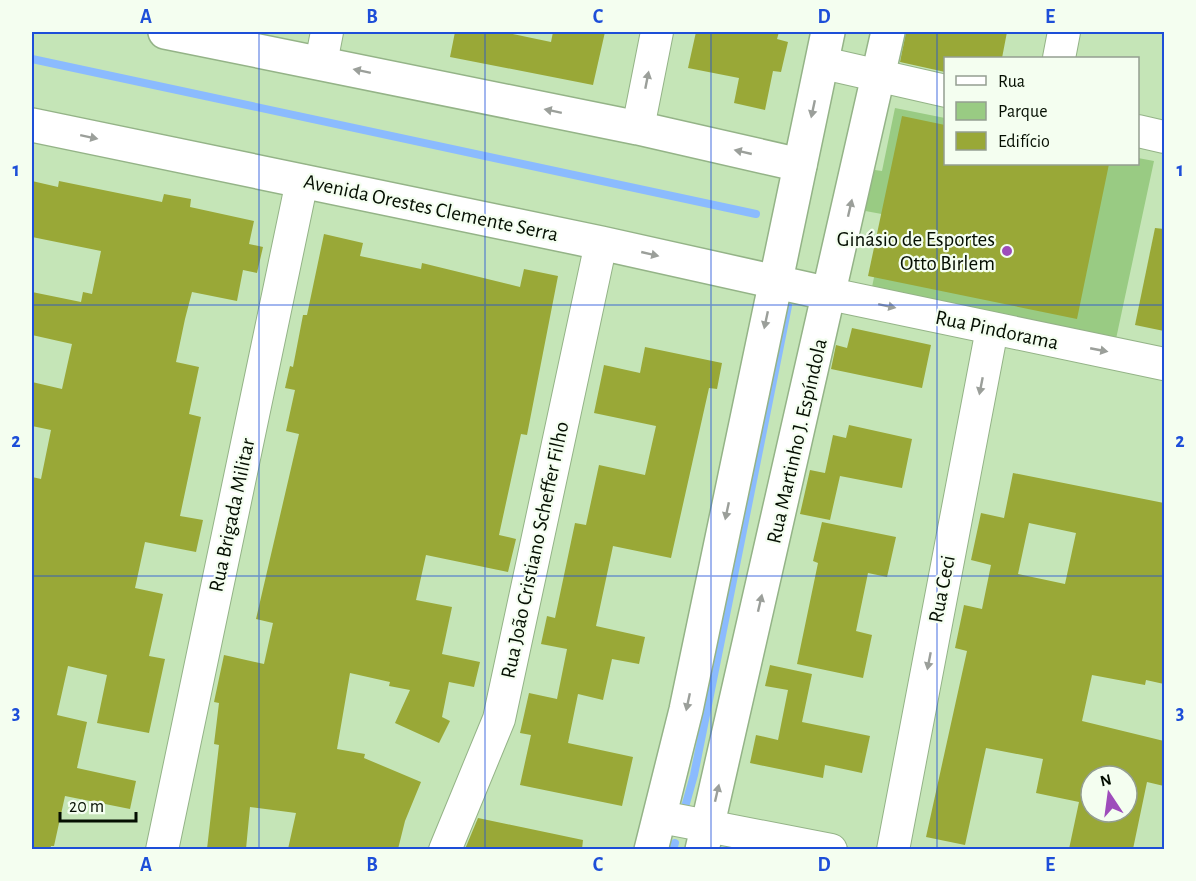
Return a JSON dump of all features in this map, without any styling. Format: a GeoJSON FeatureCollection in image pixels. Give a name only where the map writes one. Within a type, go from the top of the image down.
{"type":"FeatureCollection","features":[{"type":"Feature","properties":{"kind":"main road"},"geometry":{"type":"LineString","coordinates":[[165,32],[638,128],[800,165]]}},
{"type":"Feature","properties":{"kind":"main road"},"geometry":{"type":"LineString","coordinates":[[651,849],[661,817],[686,710],[828,32]]}},
{"type":"Feature","properties":{"kind":"main road","name":"Rua Martinho J. Espíndola"},"geometry":{"type":"LineString","coordinates":[[706,838],[888,32]]}},
{"type":"Feature","properties":{"kind":"main road","name":"Avenida Orestes Clemente Serra"},"geometry":{"type":"LineString","coordinates":[[32,124],[601,243],[830,294]]}},
{"type":"Feature","properties":{"kind":"street"},"geometry":{"type":"LineString","coordinates":[[321,63],[327,32]]}},
{"type":"Feature","properties":{"kind":"street"},"geometry":{"type":"LineString","coordinates":[[638,128],[657,32]]}},
{"type":"Feature","properties":{"kind":"street"},"geometry":{"type":"LineString","coordinates":[[1059,57],[1064,32]]}},
{"type":"Feature","properties":{"kind":"street"},"geometry":{"type":"LineString","coordinates":[[823,63],[944,92]]}},
{"type":"Feature","properties":{"kind":"street"},"geometry":{"type":"LineString","coordinates":[[1139,131],[1164,137]]}},
{"type":"Feature","properties":{"kind":"street","name":"Rua Brigada Militar"},"geometry":{"type":"LineString","coordinates":[[162,849],[302,181]]}},
{"type":"Feature","properties":{"kind":"street","name":"Rua João Cristiano Scheffer Filho"},"geometry":{"type":"LineString","coordinates":[[445,849],[499,719],[601,243]]}},
{"type":"Feature","properties":{"kind":"street","name":"Rua Pindorama"},"geometry":{"type":"LineString","coordinates":[[830,294],[1164,364]]}},
{"type":"Feature","properties":{"kind":"street","name":"Rua Ceci"},"geometry":{"type":"LineString","coordinates":[[893,849],[992,329]]}},
{"type":"Feature","properties":{"kind":"street"},"geometry":{"type":"LineString","coordinates":[[661,817],[706,838],[831,849]]}},
{"type":"Feature","properties":{"kind":"green space","name":"Ginásio de Esportes Otto Birlem"},"geometry":{"type":"Polygon","coordinates":[[[895,108],[944,118],[944,165],[1139,165],[1139,158],[1154,161],[1116,339],[872,287],[887,215],[860,210],[868,169],[882,171],[895,108]]]}},
{"type":"Feature","properties":{"kind":"building"},"geometry":{"type":"Polygon","coordinates":[[[455,32],[503,32],[551,42],[553,32],[605,32],[593,85],[450,57],[455,32]]]}},
{"type":"Feature","properties":{"kind":"building"},"geometry":{"type":"Polygon","coordinates":[[[696,32],[779,32],[777,39],[788,42],[781,72],[773,71],[765,110],[734,103],[739,78],[688,68],[696,32]]]}},
{"type":"Feature","properties":{"kind":"building"},"geometry":{"type":"Polygon","coordinates":[[[906,32],[1007,32],[1002,57],[944,57],[944,72],[900,62],[906,32]]]}},
{"type":"Feature","properties":{"kind":"building","name":"Ginásio de Esportes Otto Birlem"},"geometry":{"type":"Polygon","coordinates":[[[902,116],[944,125],[944,165],[1109,165],[1077,319],[868,276],[902,116]]]}},
{"type":"Feature","properties":{"kind":"building"},"geometry":{"type":"Polygon","coordinates":[[[32,181],[58,187],[59,181],[162,202],[164,194],[191,199],[190,207],[254,221],[249,244],[263,247],[257,273],[243,270],[237,301],[192,292],[185,319],[176,362],[199,367],[189,414],[201,417],[180,516],[203,520],[196,552],[145,542],[135,588],[163,594],[149,656],[165,659],[149,733],[97,723],[107,675],[68,666],[57,715],[87,722],[77,768],[136,781],[130,809],[65,796],[54,846],[50,849],[32,849],[32,477],[41,479],[51,430],[32,426],[32,382],[62,389],[72,344],[32,335],[32,292],[81,302],[83,292],[92,294],[101,251],[32,237],[32,181]]]}},
{"type":"Feature","properties":{"kind":"building"},"geometry":{"type":"Polygon","coordinates":[[[1155,228],[1164,229],[1164,331],[1135,325],[1155,228]]]}},
{"type":"Feature","properties":{"kind":"building"},"geometry":{"type":"Polygon","coordinates":[[[324,234],[363,243],[360,256],[421,269],[422,263],[520,287],[524,269],[558,276],[527,435],[521,434],[499,535],[516,539],[508,572],[426,555],[416,600],[452,607],[442,654],[480,662],[474,687],[449,682],[442,717],[450,721],[439,743],[395,723],[410,690],[389,686],[390,682],[350,673],[337,749],[365,754],[364,758],[421,782],[405,821],[398,849],[288,849],[296,813],[250,807],[246,849],[207,849],[219,745],[214,744],[219,703],[214,702],[224,655],[264,664],[273,623],[256,619],[299,434],[286,431],[295,390],[285,388],[290,366],[293,367],[303,315],[307,315],[324,234]]]}},
{"type":"Feature","properties":{"kind":"building"},"geometry":{"type":"Polygon","coordinates":[[[852,328],[931,345],[922,388],[831,369],[836,345],[847,348],[852,328]]]}},
{"type":"Feature","properties":{"kind":"building"},"geometry":{"type":"Polygon","coordinates":[[[645,347],[722,363],[717,389],[709,388],[671,558],[613,546],[596,626],[645,637],[639,664],[612,659],[603,700],[578,694],[568,743],[633,757],[622,806],[520,785],[531,735],[520,733],[529,693],[557,699],[567,649],[541,644],[547,616],[555,618],[575,523],[586,525],[599,465],[645,475],[656,426],[594,413],[604,365],[640,373],[645,347]]]}},
{"type":"Feature","properties":{"kind":"building"},"geometry":{"type":"Polygon","coordinates":[[[849,425],[912,439],[902,488],[840,476],[830,520],[800,514],[810,470],[825,473],[833,435],[846,438],[849,425]]]}},
{"type":"Feature","properties":{"kind":"building"},"geometry":{"type":"Polygon","coordinates":[[[1013,473],[1164,503],[1164,684],[1146,680],[1145,685],[1092,675],[1082,721],[1164,741],[1164,786],[1147,782],[1139,820],[1139,764],[1079,764],[1079,802],[1036,793],[1043,759],[986,748],[965,845],[926,837],[967,651],[955,648],[964,605],[982,609],[991,565],[971,560],[981,513],[1004,518],[1013,473]],[[1029,523],[1018,574],[1065,584],[1076,533],[1029,523]]]}},
{"type":"Feature","properties":{"kind":"building"},"geometry":{"type":"Polygon","coordinates":[[[822,522],[896,537],[887,577],[868,573],[856,631],[872,635],[863,678],[797,664],[818,563],[813,561],[822,522]]]}},
{"type":"Feature","properties":{"kind":"building"},"geometry":{"type":"Polygon","coordinates":[[[770,665],[812,674],[802,722],[870,736],[862,773],[825,765],[823,778],[750,763],[756,735],[778,740],[788,690],[765,686],[770,665]]]}},
{"type":"Feature","properties":{"kind":"building"},"geometry":{"type":"Polygon","coordinates":[[[1079,802],[1079,824],[1138,824],[1133,849],[1069,849],[1079,802]]]}},
{"type":"Feature","properties":{"kind":"building"},"geometry":{"type":"Polygon","coordinates":[[[478,818],[583,840],[582,849],[465,849],[478,818]]]}},
{"type":"Feature","properties":{"kind":"waterway"},"geometry":{"type":"LineString","coordinates":[[32,59],[756,214]]}},
{"type":"Feature","properties":{"kind":"waterway"},"geometry":{"type":"LineString","coordinates":[[685,807],[694,775],[788,306]]}},
{"type":"Feature","properties":{"kind":"waterway"},"geometry":{"type":"LineString","coordinates":[[673,850],[675,843]]}},
{"type":"Feature","properties":{"kind":"place","name":"Ginásio de Esportes Otto Birlem"},"geometry":{"type":"Point","coordinates":[1007,251]}}]}
